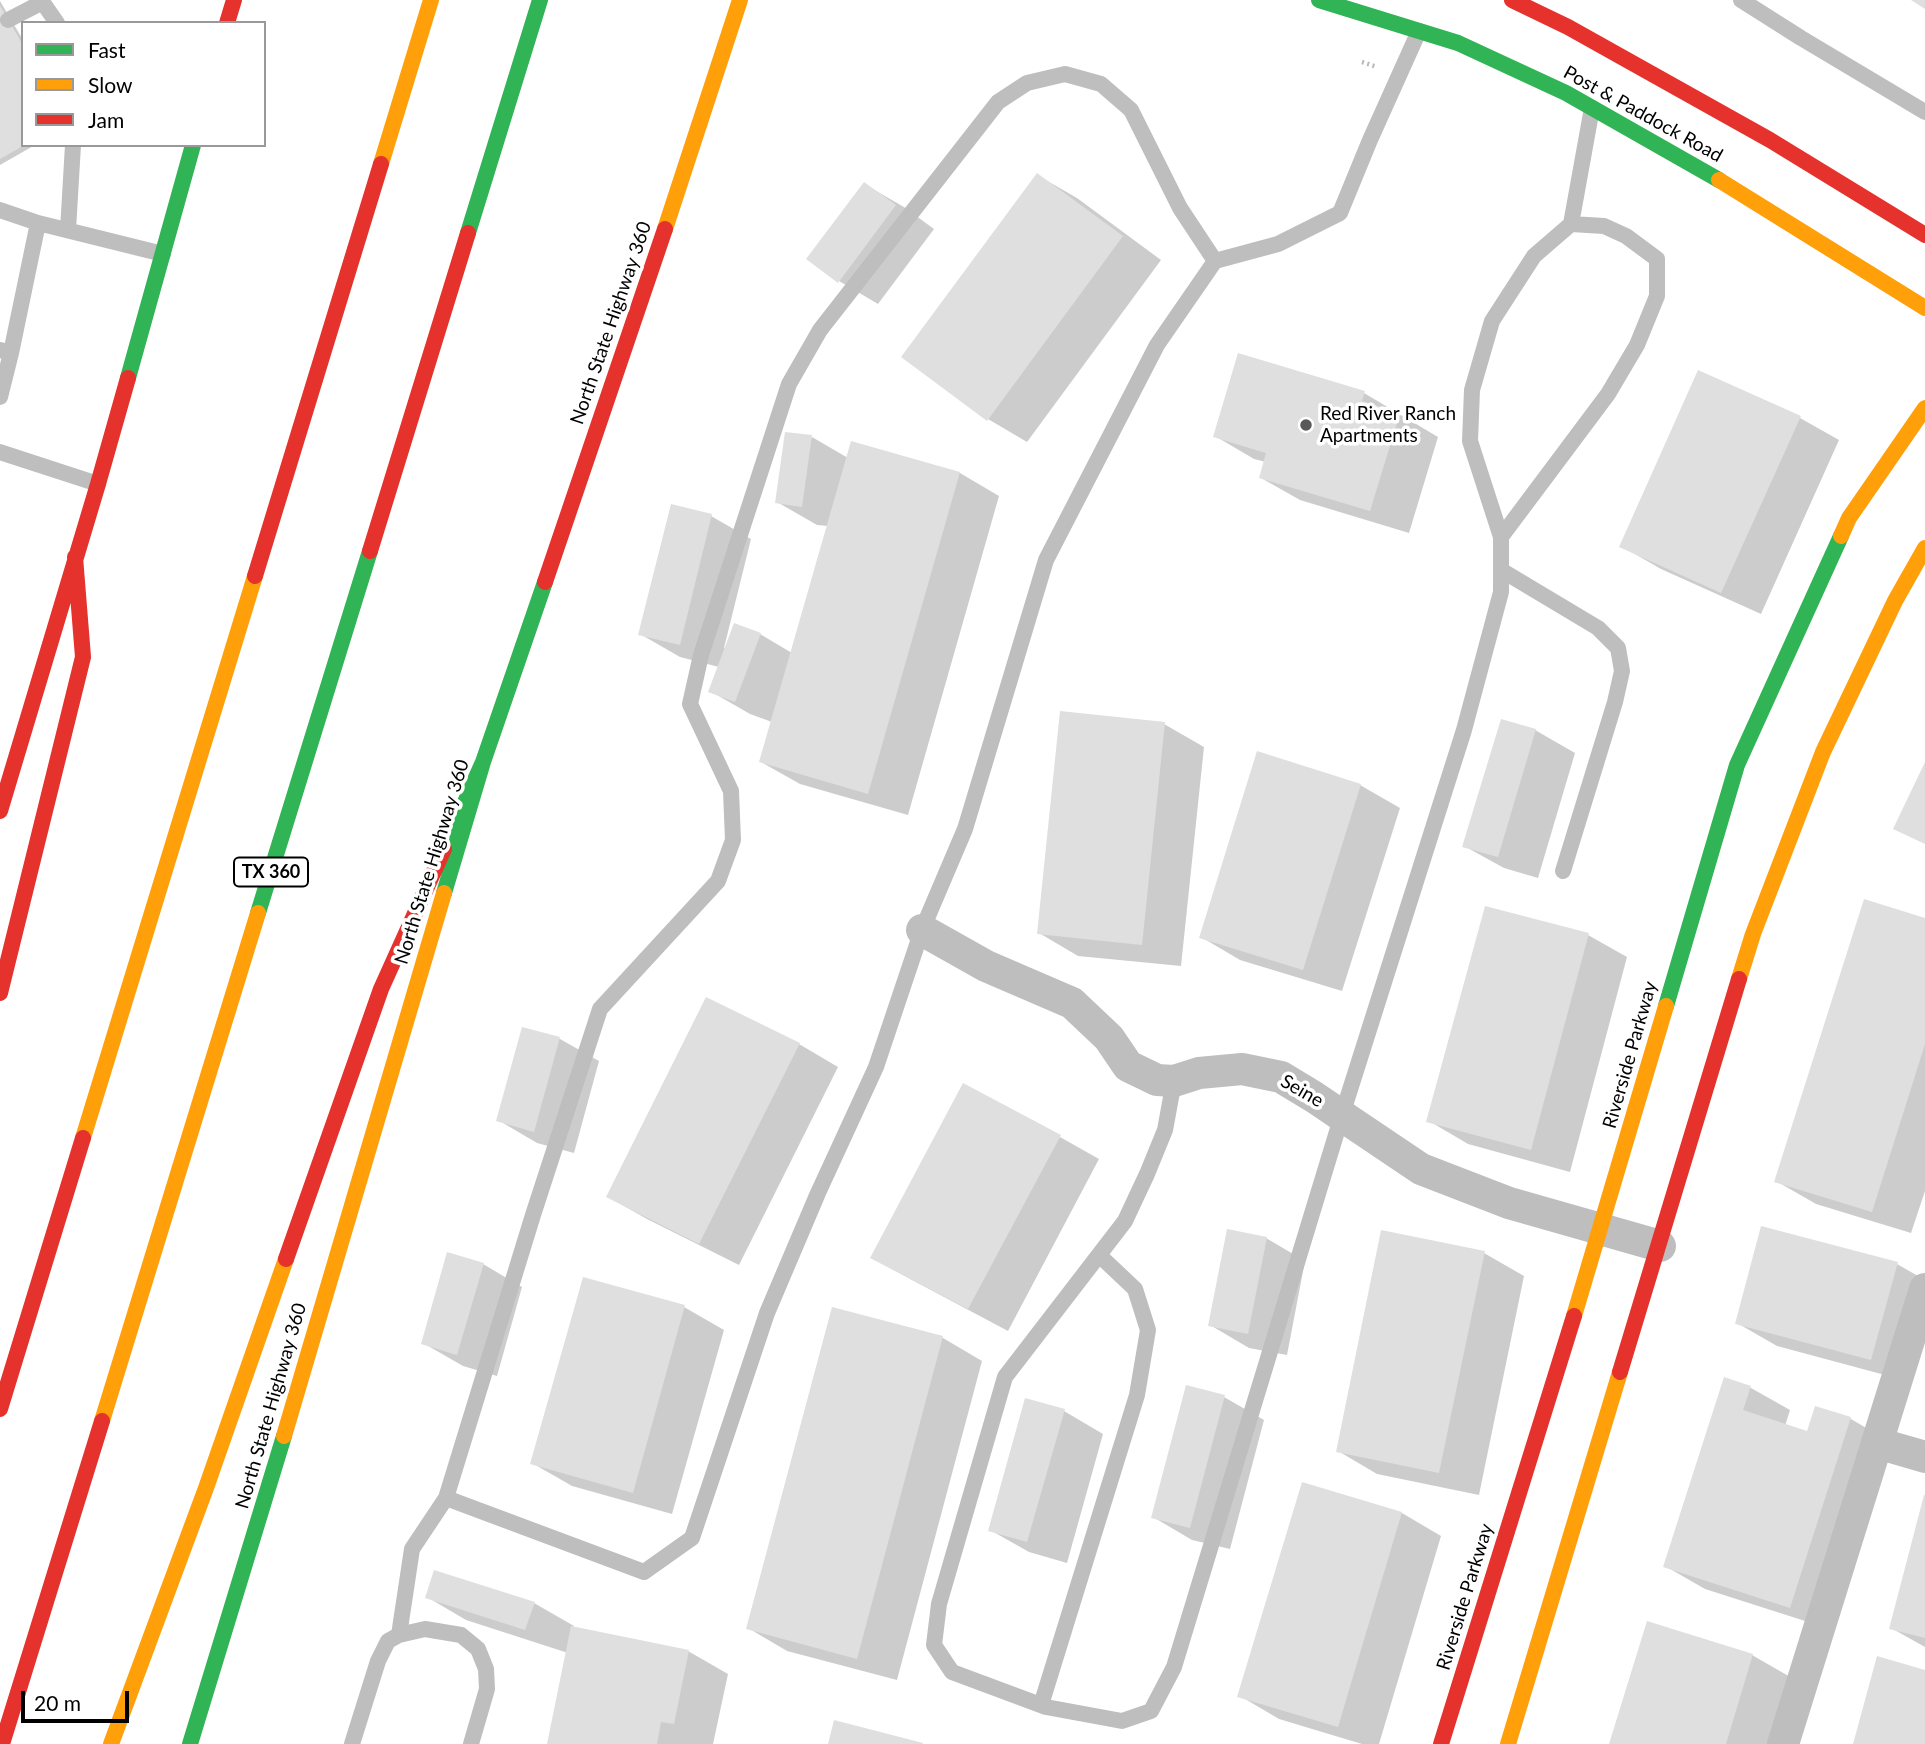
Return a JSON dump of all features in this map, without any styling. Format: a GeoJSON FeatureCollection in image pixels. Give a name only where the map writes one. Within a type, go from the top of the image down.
{"type":"FeatureCollection","features":[{"type":"Feature","properties":{"kind":"main road"},"geometry":{"type":"LineString","coordinates":[[228,21],[234,0]]}},
{"type":"Feature","properties":{"kind":"main road"},"geometry":{"type":"LineString","coordinates":[[0,1409],[431,0]]}},
{"type":"Feature","properties":{"kind":"main road","name":"TX 360"},"geometry":{"type":"LineString","coordinates":[[2,1744],[540,0]]}},
{"type":"Feature","properties":{"kind":"main road","name":"North State Highway 360"},"geometry":{"type":"LineString","coordinates":[[190,1744],[255,1535],[483,762],[640,307],[740,0]]}},
{"type":"Feature","properties":{"kind":"main road","name":"Post & Paddock Road"},"geometry":{"type":"LineString","coordinates":[[1319,0],[1458,43],[1566,93],[1716,178],[1925,308]]}},
{"type":"Feature","properties":{"kind":"main road","name":"Post & Paddock Road"},"geometry":{"type":"LineString","coordinates":[[1512,0],[1547,8],[1925,235]]}},
{"type":"Feature","properties":{"kind":"main road"},"geometry":{"type":"LineString","coordinates":[[1419,31],[1421,10]]}},
{"type":"Feature","properties":{"kind":"main road"},"geometry":{"type":"LineString","coordinates":[[0,811],[99,484],[192,147]]}},
{"type":"Feature","properties":{"kind":"main road","name":"Riverside Parkway"},"geometry":{"type":"LineString","coordinates":[[1441,1744],[1601,1229],[1737,765],[1849,518],[1925,408]]}},
{"type":"Feature","properties":{"kind":"main road"},"geometry":{"type":"LineString","coordinates":[[1508,1744],[1758,921],[1823,752],[1895,601],[1925,548]]}},
{"type":"Feature","properties":{"kind":"main road"},"geometry":{"type":"LineString","coordinates":[[0,993],[83,657],[75,557]]}},
{"type":"Feature","properties":{"kind":"main road"},"geometry":{"type":"LineString","coordinates":[[111,1744],[206,1488],[381,989],[483,762]]}},
{"type":"Feature","properties":{"kind":"street","name":"Seine"},"geometry":{"type":"LineString","coordinates":[[922,929],[986,966],[1072,1003],[1108,1038],[1128,1066],[1157,1080],[1174,1081],[1199,1073],[1242,1069],[1281,1077],[1421,1169],[1508,1203],[1660,1246]]}},
{"type":"Feature","properties":{"kind":"street"},"geometry":{"type":"LineString","coordinates":[[1783,1744],[1925,1289]]}},
{"type":"Feature","properties":{"kind":"street"},"geometry":{"type":"LineString","coordinates":[[1877,1443],[1925,1457]]}},
{"type":"Feature","properties":{"kind":"lane"},"geometry":{"type":"LineString","coordinates":[[1741,0],[1925,111]]}},
{"type":"Feature","properties":{"kind":"lane"},"geometry":{"type":"LineString","coordinates":[[8,20],[42,1],[56,21]]}},
{"type":"Feature","properties":{"kind":"lane"},"geometry":{"type":"LineString","coordinates":[[446,1498],[644,1572],[692,1538],[767,1313],[876,1067],[922,929],[965,829],[1046,560],[1157,345],[1215,261],[1278,244],[1340,213],[1419,31]]}},
{"type":"Feature","properties":{"kind":"lane"},"geometry":{"type":"LineString","coordinates":[[399,1635],[412,1549],[446,1498],[529,1227],[600,1009],[718,881],[733,840],[731,791],[690,705],[702,656],[789,384],[820,330],[998,102],[1027,83],[1065,74],[1101,84],[1131,110],[1180,208],[1215,261]]}},
{"type":"Feature","properties":{"kind":"lane"},"geometry":{"type":"LineString","coordinates":[[1174,1081],[1165,1130],[1125,1221],[1005,1377],[939,1604],[934,1645],[952,1672],[1041,1704],[1122,1721],[1152,1711],[1174,1667],[1342,1115],[1464,730],[1501,592],[1501,537],[1470,440],[1472,390],[1492,321],[1534,256],[1571,224],[1592,108]]}},
{"type":"Feature","properties":{"kind":"lane"},"geometry":{"type":"LineString","coordinates":[[68,230],[73,147]]}},
{"type":"Feature","properties":{"kind":"lane"},"geometry":{"type":"LineString","coordinates":[[0,210],[38,223],[163,254]]}},
{"type":"Feature","properties":{"kind":"lane"},"geometry":{"type":"LineString","coordinates":[[0,397],[6,351],[38,223]]}},
{"type":"Feature","properties":{"kind":"lane"},"geometry":{"type":"LineString","coordinates":[[1501,537],[1608,394],[1637,345],[1657,296],[1657,258],[1626,236],[1604,226],[1571,224]]}},
{"type":"Feature","properties":{"kind":"lane"},"geometry":{"type":"LineString","coordinates":[[0,452],[99,484]]}},
{"type":"Feature","properties":{"kind":"lane"},"geometry":{"type":"LineString","coordinates":[[1501,570],[1598,628],[1618,648],[1622,671],[1615,702],[1563,871]]}},
{"type":"Feature","properties":{"kind":"lane"},"geometry":{"type":"LineString","coordinates":[[1041,1704],[1137,1395],[1148,1330],[1135,1289],[1099,1255]]}},
{"type":"Feature","properties":{"kind":"lane"},"geometry":{"type":"LineString","coordinates":[[352,1744],[378,1661],[388,1641],[399,1635],[425,1629],[461,1635],[478,1649],[486,1669],[487,1689],[471,1744]]}},
{"type":"Feature","properties":{"kind":"building"},"geometry":{"type":"Polygon","coordinates":[[[1911,0],[1925,0],[1925,9],[1911,0]]]}},
{"type":"Feature","properties":{"kind":"building"},"geometry":{"type":"Polygon","coordinates":[[[0,6],[21,42],[21,147],[0,159],[0,6]]]}},
{"type":"Feature","properties":{"kind":"building"},"geometry":{"type":"Polygon","coordinates":[[[1037,173],[1123,236],[987,421],[901,357],[1037,173]]]}},
{"type":"Feature","properties":{"kind":"building"},"geometry":{"type":"Polygon","coordinates":[[[864,182],[896,205],[838,283],[806,259],[864,182]]]}},
{"type":"Feature","properties":{"kind":"building","name":"Red River Ranch Apartments"},"geometry":{"type":"Polygon","coordinates":[[[1238,353],[1365,391],[1362,401],[1400,413],[1370,511],[1259,478],[1266,453],[1213,437],[1238,353]]]}},
{"type":"Feature","properties":{"kind":"building"},"geometry":{"type":"Polygon","coordinates":[[[1698,370],[1801,416],[1721,593],[1619,547],[1698,370]]]}},
{"type":"Feature","properties":{"kind":"building"},"geometry":{"type":"Polygon","coordinates":[[[785,432],[812,435],[802,507],[775,503],[785,432]]]}},
{"type":"Feature","properties":{"kind":"building"},"geometry":{"type":"Polygon","coordinates":[[[851,441],[960,472],[868,794],[759,762],[851,441]]]}},
{"type":"Feature","properties":{"kind":"building"},"geometry":{"type":"Polygon","coordinates":[[[671,504],[712,514],[680,645],[638,635],[671,504]]]}},
{"type":"Feature","properties":{"kind":"building"},"geometry":{"type":"Polygon","coordinates":[[[734,623],[761,633],[735,702],[708,692],[734,623]]]}},
{"type":"Feature","properties":{"kind":"building"},"geometry":{"type":"Polygon","coordinates":[[[1060,711],[1165,722],[1142,945],[1037,934],[1060,711]]]}},
{"type":"Feature","properties":{"kind":"building"},"geometry":{"type":"Polygon","coordinates":[[[1501,719],[1536,729],[1498,857],[1462,847],[1501,719]]]}},
{"type":"Feature","properties":{"kind":"building"},"geometry":{"type":"Polygon","coordinates":[[[1257,751],[1361,784],[1303,970],[1199,938],[1257,751]]]}},
{"type":"Feature","properties":{"kind":"building"},"geometry":{"type":"Polygon","coordinates":[[[1925,762],[1925,844],[1893,829],[1925,762]]]}},
{"type":"Feature","properties":{"kind":"building"},"geometry":{"type":"Polygon","coordinates":[[[1864,899],[1925,918],[1925,1044],[1872,1212],[1774,1182],[1864,899]]]}},
{"type":"Feature","properties":{"kind":"building"},"geometry":{"type":"Polygon","coordinates":[[[1485,906],[1589,933],[1531,1150],[1426,1122],[1485,906]]]}},
{"type":"Feature","properties":{"kind":"building"},"geometry":{"type":"Polygon","coordinates":[[[706,997],[800,1043],[699,1244],[606,1197],[706,997]]]}},
{"type":"Feature","properties":{"kind":"building"},"geometry":{"type":"Polygon","coordinates":[[[522,1027],[560,1037],[534,1132],[496,1121],[522,1027]]]}},
{"type":"Feature","properties":{"kind":"building"},"geometry":{"type":"Polygon","coordinates":[[[963,1083],[1061,1135],[968,1309],[870,1258],[963,1083]]]}},
{"type":"Feature","properties":{"kind":"building"},"geometry":{"type":"Polygon","coordinates":[[[1761,1226],[1898,1262],[1871,1360],[1735,1324],[1761,1226]]]}},
{"type":"Feature","properties":{"kind":"building"},"geometry":{"type":"Polygon","coordinates":[[[1227,1229],[1267,1237],[1248,1334],[1208,1326],[1227,1229]]]}},
{"type":"Feature","properties":{"kind":"building"},"geometry":{"type":"Polygon","coordinates":[[[1381,1230],[1485,1251],[1439,1473],[1336,1452],[1381,1230]]]}},
{"type":"Feature","properties":{"kind":"building"},"geometry":{"type":"Polygon","coordinates":[[[447,1252],[484,1263],[457,1355],[421,1344],[447,1252]]]}},
{"type":"Feature","properties":{"kind":"building"},"geometry":{"type":"Polygon","coordinates":[[[583,1277],[685,1305],[633,1493],[530,1464],[583,1277]]]}},
{"type":"Feature","properties":{"kind":"building"},"geometry":{"type":"Polygon","coordinates":[[[832,1307],[943,1336],[857,1659],[746,1629],[832,1307]]]}},
{"type":"Feature","properties":{"kind":"building"},"geometry":{"type":"Polygon","coordinates":[[[1724,1377],[1751,1386],[1743,1410],[1807,1431],[1815,1406],[1851,1417],[1790,1608],[1663,1567],[1724,1377]]]}},
{"type":"Feature","properties":{"kind":"building"},"geometry":{"type":"Polygon","coordinates":[[[1186,1385],[1225,1395],[1190,1528],[1151,1518],[1186,1385]]]}},
{"type":"Feature","properties":{"kind":"building"},"geometry":{"type":"Polygon","coordinates":[[[1025,1398],[1065,1409],[1027,1542],[988,1531],[1025,1398]]]}},
{"type":"Feature","properties":{"kind":"building"},"geometry":{"type":"Polygon","coordinates":[[[1302,1482],[1402,1512],[1338,1727],[1237,1697],[1302,1482]]]}},
{"type":"Feature","properties":{"kind":"building"},"geometry":{"type":"Polygon","coordinates":[[[1925,1495],[1925,1638],[1889,1629],[1925,1495]]]}},
{"type":"Feature","properties":{"kind":"building"},"geometry":{"type":"Polygon","coordinates":[[[434,1570],[535,1602],[525,1630],[425,1598],[434,1570]]]}},
{"type":"Feature","properties":{"kind":"building"},"geometry":{"type":"Polygon","coordinates":[[[1647,1621],[1753,1654],[1726,1744],[1609,1744],[1647,1621]]]}},
{"type":"Feature","properties":{"kind":"building"},"geometry":{"type":"Polygon","coordinates":[[[571,1626],[689,1650],[674,1724],[661,1722],[657,1744],[547,1744],[571,1626]]]}},
{"type":"Feature","properties":{"kind":"building"},"geometry":{"type":"Polygon","coordinates":[[[1877,1656],[1925,1670],[1925,1744],[1853,1744],[1877,1656]]]}},
{"type":"Feature","properties":{"kind":"building"},"geometry":{"type":"Polygon","coordinates":[[[834,1720],[923,1743],[923,1744],[828,1744],[834,1720]]]}},
{"type":"Feature","properties":{"kind":"traffic: fast"},"geometry":{"type":"LineString","coordinates":[[468,233],[540,0]]}},
{"type":"Feature","properties":{"kind":"traffic: fast"},"geometry":{"type":"LineString","coordinates":[[1319,0],[1458,43],[1566,93],[1719,180]]}},
{"type":"Feature","properties":{"kind":"traffic: fast"},"geometry":{"type":"LineString","coordinates":[[128,378],[192,147]]}},
{"type":"Feature","properties":{"kind":"traffic: fast"},"geometry":{"type":"LineString","coordinates":[[1666,1006],[1737,765],[1841,536]]}},
{"type":"Feature","properties":{"kind":"traffic: fast"},"geometry":{"type":"LineString","coordinates":[[258,913],[370,551]]}},
{"type":"Feature","properties":{"kind":"traffic: fast"},"geometry":{"type":"LineString","coordinates":[[444,893],[483,762],[545,582]]}},
{"type":"Feature","properties":{"kind":"traffic: fast"},"geometry":{"type":"LineString","coordinates":[[444,849],[483,762]]}},
{"type":"Feature","properties":{"kind":"traffic: fast"},"geometry":{"type":"LineString","coordinates":[[190,1744],[284,1436]]}},
{"type":"Feature","properties":{"kind":"traffic: slow"},"geometry":{"type":"LineString","coordinates":[[381,164],[431,0]]}},
{"type":"Feature","properties":{"kind":"traffic: slow"},"geometry":{"type":"LineString","coordinates":[[665,229],[740,0]]}},
{"type":"Feature","properties":{"kind":"traffic: slow"},"geometry":{"type":"LineString","coordinates":[[1719,180],[1925,308]]}},
{"type":"Feature","properties":{"kind":"traffic: slow"},"geometry":{"type":"LineString","coordinates":[[1841,536],[1849,518],[1925,408]]}},
{"type":"Feature","properties":{"kind":"traffic: slow"},"geometry":{"type":"LineString","coordinates":[[1739,979],[1753,934],[1823,752],[1895,601],[1925,548]]}},
{"type":"Feature","properties":{"kind":"traffic: slow"},"geometry":{"type":"LineString","coordinates":[[83,1138],[255,576]]}},
{"type":"Feature","properties":{"kind":"traffic: slow"},"geometry":{"type":"LineString","coordinates":[[284,1436],[444,893]]}},
{"type":"Feature","properties":{"kind":"traffic: slow"},"geometry":{"type":"LineString","coordinates":[[102,1421],[258,913]]}},
{"type":"Feature","properties":{"kind":"traffic: slow"},"geometry":{"type":"LineString","coordinates":[[1574,1316],[1666,1006]]}},
{"type":"Feature","properties":{"kind":"traffic: slow"},"geometry":{"type":"LineString","coordinates":[[111,1744],[206,1488],[286,1259]]}},
{"type":"Feature","properties":{"kind":"traffic: slow"},"geometry":{"type":"LineString","coordinates":[[1508,1744],[1620,1372]]}},
{"type":"Feature","properties":{"kind":"traffic: jam"},"geometry":{"type":"LineString","coordinates":[[228,21],[234,0]]}},
{"type":"Feature","properties":{"kind":"traffic: jam"},"geometry":{"type":"LineString","coordinates":[[1512,0],[1568,27],[1770,140],[1925,235]]}},
{"type":"Feature","properties":{"kind":"traffic: jam"},"geometry":{"type":"LineString","coordinates":[[255,576],[381,164]]}},
{"type":"Feature","properties":{"kind":"traffic: jam"},"geometry":{"type":"LineString","coordinates":[[545,582],[665,229]]}},
{"type":"Feature","properties":{"kind":"traffic: jam"},"geometry":{"type":"LineString","coordinates":[[370,551],[468,233]]}},
{"type":"Feature","properties":{"kind":"traffic: jam"},"geometry":{"type":"LineString","coordinates":[[0,811],[128,378]]}},
{"type":"Feature","properties":{"kind":"traffic: jam"},"geometry":{"type":"LineString","coordinates":[[0,993],[83,657],[75,557]]}},
{"type":"Feature","properties":{"kind":"traffic: jam"},"geometry":{"type":"LineString","coordinates":[[286,1259],[381,989],[444,849]]}},
{"type":"Feature","properties":{"kind":"traffic: jam"},"geometry":{"type":"LineString","coordinates":[[1620,1372],[1739,979]]}},
{"type":"Feature","properties":{"kind":"traffic: jam"},"geometry":{"type":"LineString","coordinates":[[0,1409],[83,1138]]}},
{"type":"Feature","properties":{"kind":"traffic: jam"},"geometry":{"type":"LineString","coordinates":[[1441,1744],[1574,1316]]}},
{"type":"Feature","properties":{"kind":"traffic: jam"},"geometry":{"type":"LineString","coordinates":[[2,1744],[102,1421]]}},
{"type":"Feature","properties":{"kind":"place","name":"Red River Ranch Apartments"},"geometry":{"type":"Point","coordinates":[1306,425]}}]}
